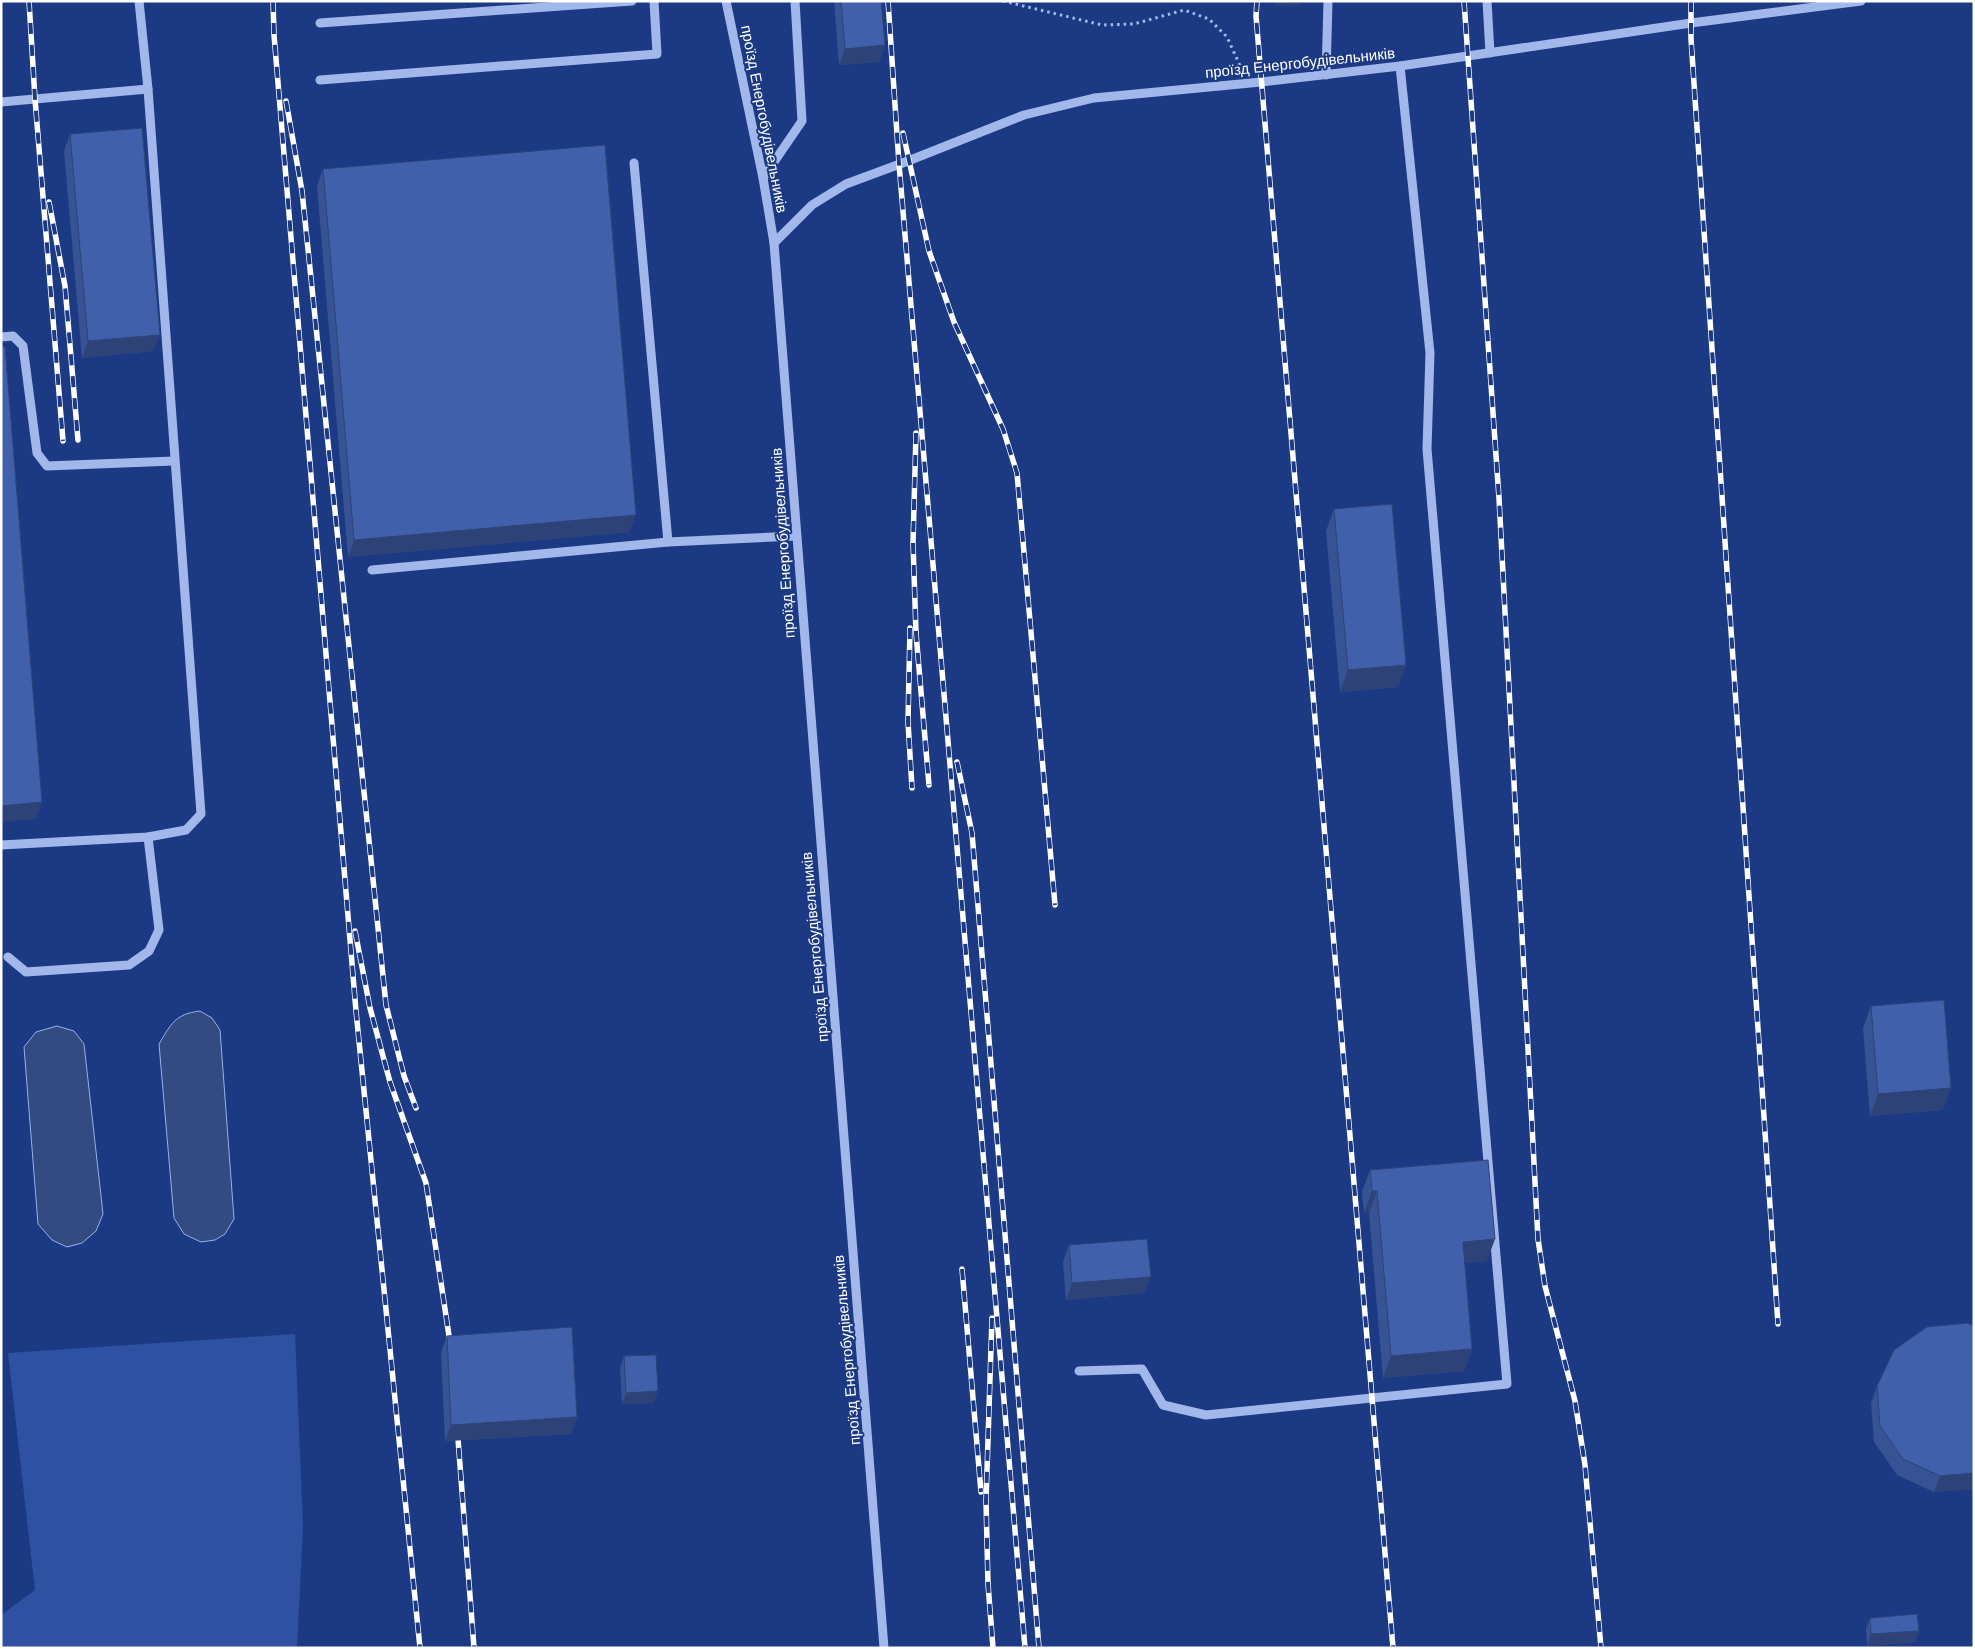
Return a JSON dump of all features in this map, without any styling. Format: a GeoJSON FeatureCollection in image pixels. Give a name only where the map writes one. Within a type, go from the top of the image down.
{"type":"FeatureCollection","features":[{"type":"Feature","properties":{"kind":"street"},"geometry":{"type":"LineString","coordinates":[[1,845],[148,837],[186,830],[201,814],[148,89],[139,1]]}},
{"type":"Feature","properties":{"kind":"street"},"geometry":{"type":"LineString","coordinates":[[320,23],[632,1]]}},
{"type":"Feature","properties":{"kind":"street"},"geometry":{"type":"LineString","coordinates":[[320,80],[657,54],[654,1]]}},
{"type":"Feature","properties":{"kind":"street","name":"проїзд Енергобудівельників"},"geometry":{"type":"LineString","coordinates":[[726,1],[763,178],[774,243],[884,1648]]}},
{"type":"Feature","properties":{"kind":"street"},"geometry":{"type":"LineString","coordinates":[[763,178],[802,121],[795,1]]}},
{"type":"Feature","properties":{"kind":"street"},"geometry":{"type":"LineString","coordinates":[[1326,75],[1328,1]]}},
{"type":"Feature","properties":{"kind":"street"},"geometry":{"type":"LineString","coordinates":[[1487,1],[1490,52]]}},
{"type":"Feature","properties":{"kind":"street","name":"проїзд Енергобудівельників"},"geometry":{"type":"LineString","coordinates":[[774,243],[812,205],[846,184],[1024,115],[1094,98],[1400,66],[1691,23],[1861,1]]}},
{"type":"Feature","properties":{"kind":"street"},"geometry":{"type":"LineString","coordinates":[[1079,1371],[1142,1369],[1163,1405],[1206,1415],[1508,1384],[1427,449],[1430,353],[1400,66]]}},
{"type":"Feature","properties":{"kind":"street"},"geometry":{"type":"LineString","coordinates":[[1,102],[148,89]]}},
{"type":"Feature","properties":{"kind":"street"},"geometry":{"type":"LineString","coordinates":[[634,163],[668,542]]}},
{"type":"Feature","properties":{"kind":"street"},"geometry":{"type":"LineString","coordinates":[[1,337],[13,336],[23,346],[37,453],[47,466],[174,461]]}},
{"type":"Feature","properties":{"kind":"street"},"geometry":{"type":"LineString","coordinates":[[372,570],[668,542],[796,536]]}},
{"type":"Feature","properties":{"kind":"street"},"geometry":{"type":"LineString","coordinates":[[8,957],[26,972],[130,964],[149,951],[159,930],[148,837]]}},
{"type":"Feature","properties":{"kind":"path"},"geometry":{"type":"LineString","coordinates":[[1003,1],[1102,25],[1134,24],[1184,10],[1209,19],[1227,37],[1247,82]]}},
{"type":"Feature","properties":{"kind":"shaded area"},"geometry":{"type":"Polygon","coordinates":[[[200,1011],[212,1018],[220,1030],[234,1219],[225,1234],[215,1240],[201,1242],[184,1234],[174,1218],[159,1044],[179,1017],[200,1011]]]}},
{"type":"Feature","properties":{"kind":"shaded area"},"geometry":{"type":"Polygon","coordinates":[[[57,1026],[74,1031],[84,1044],[103,1214],[96,1231],[82,1243],[67,1247],[52,1240],[38,1224],[24,1047],[36,1032],[57,1026]]]}},
{"type":"Feature","properties":{"kind":"shaded area"},"geometry":{"type":"Polygon","coordinates":[[[295,1334],[303,1527],[297,1648],[1,1648],[1,1615],[35,1590],[8,1353],[295,1334]]]}},
{"type":"Feature","properties":{"kind":"building"},"geometry":{"type":"Polygon","coordinates":[[[841,1],[881,1],[885,45],[845,49],[841,1]]]}},
{"type":"Feature","properties":{"kind":"building"},"geometry":{"type":"Polygon","coordinates":[[[142,128],[160,335],[88,341],[70,134],[142,128]]]}},
{"type":"Feature","properties":{"kind":"building"},"geometry":{"type":"Polygon","coordinates":[[[605,145],[636,515],[354,540],[323,169],[605,145]]]}},
{"type":"Feature","properties":{"kind":"building"},"geometry":{"type":"Polygon","coordinates":[[[1,347],[5,347],[42,802],[1,806],[1,347]]]}},
{"type":"Feature","properties":{"kind":"building"},"geometry":{"type":"Polygon","coordinates":[[[1392,504],[1406,665],[1348,670],[1334,509],[1392,504]]]}},
{"type":"Feature","properties":{"kind":"building"},"geometry":{"type":"Polygon","coordinates":[[[1944,1000],[1951,1088],[1878,1094],[1871,1006],[1944,1000]]]}},
{"type":"Feature","properties":{"kind":"building"},"geometry":{"type":"Polygon","coordinates":[[[1488,1160],[1495,1239],[1463,1242],[1472,1349],[1391,1356],[1377,1191],[1372,1191],[1370,1170],[1488,1160]]]}},
{"type":"Feature","properties":{"kind":"building"},"geometry":{"type":"Polygon","coordinates":[[[1147,1239],[1151,1277],[1072,1283],[1069,1245],[1147,1239]]]}},
{"type":"Feature","properties":{"kind":"building"},"geometry":{"type":"Polygon","coordinates":[[[1967,1323],[1974,1326],[1974,1473],[1940,1476],[1903,1459],[1880,1426],[1877,1386],[1894,1350],[1927,1327],[1967,1323]]]}},
{"type":"Feature","properties":{"kind":"building"},"geometry":{"type":"Polygon","coordinates":[[[572,1327],[577,1417],[451,1425],[447,1336],[572,1327]]]}},
{"type":"Feature","properties":{"kind":"building"},"geometry":{"type":"Polygon","coordinates":[[[656,1355],[658,1391],[626,1393],[624,1356],[656,1355]]]}},
{"type":"Feature","properties":{"kind":"building"},"geometry":{"type":"Polygon","coordinates":[[[1917,1614],[1919,1631],[1871,1634],[1870,1618],[1917,1614]]]}},
{"type":"Feature","properties":{"kind":"railway"},"geometry":{"type":"LineString","coordinates":[[29,1],[35,99],[63,441]]}},
{"type":"Feature","properties":{"kind":"railway"},"geometry":{"type":"LineString","coordinates":[[273,1],[274,35],[356,1011],[420,1648]]}},
{"type":"Feature","properties":{"kind":"railway"},"geometry":{"type":"LineString","coordinates":[[888,1],[899,164],[1025,1648]]}},
{"type":"Feature","properties":{"kind":"railway"},"geometry":{"type":"LineString","coordinates":[[1257,1],[1256,16],[1393,1648]]}},
{"type":"Feature","properties":{"kind":"railway"},"geometry":{"type":"LineString","coordinates":[[1464,1],[1499,498],[1538,1239],[1545,1286],[1575,1401],[1585,1465],[1601,1648]]}},
{"type":"Feature","properties":{"kind":"railway"},"geometry":{"type":"LineString","coordinates":[[1691,1],[1691,39],[1778,1324]]}},
{"type":"Feature","properties":{"kind":"railway"},"geometry":{"type":"LineString","coordinates":[[286,101],[302,191],[386,1005],[404,1076],[416,1108]]}},
{"type":"Feature","properties":{"kind":"railway"},"geometry":{"type":"LineString","coordinates":[[903,133],[929,251],[954,322],[1003,429],[1017,473],[1055,905]]}},
{"type":"Feature","properties":{"kind":"railway"},"geometry":{"type":"LineString","coordinates":[[49,202],[65,286],[78,440]]}},
{"type":"Feature","properties":{"kind":"railway"},"geometry":{"type":"LineString","coordinates":[[916,433],[913,543],[916,633],[929,785]]}},
{"type":"Feature","properties":{"kind":"railway"},"geometry":{"type":"LineString","coordinates":[[910,628],[908,722],[912,788]]}},
{"type":"Feature","properties":{"kind":"railway"},"geometry":{"type":"LineString","coordinates":[[957,762],[972,833],[1039,1648]]}},
{"type":"Feature","properties":{"kind":"railway"},"geometry":{"type":"LineString","coordinates":[[355,931],[370,1008],[390,1082],[426,1183],[451,1349]]}},
{"type":"Feature","properties":{"kind":"railway"},"geometry":{"type":"LineString","coordinates":[[962,1269],[981,1492]]}},
{"type":"Feature","properties":{"kind":"railway"},"geometry":{"type":"LineString","coordinates":[[992,1318],[986,1501],[988,1584],[993,1648]]}},
{"type":"Feature","properties":{"kind":"railway"},"geometry":{"type":"LineString","coordinates":[[457,1426],[474,1648]]}}]}
